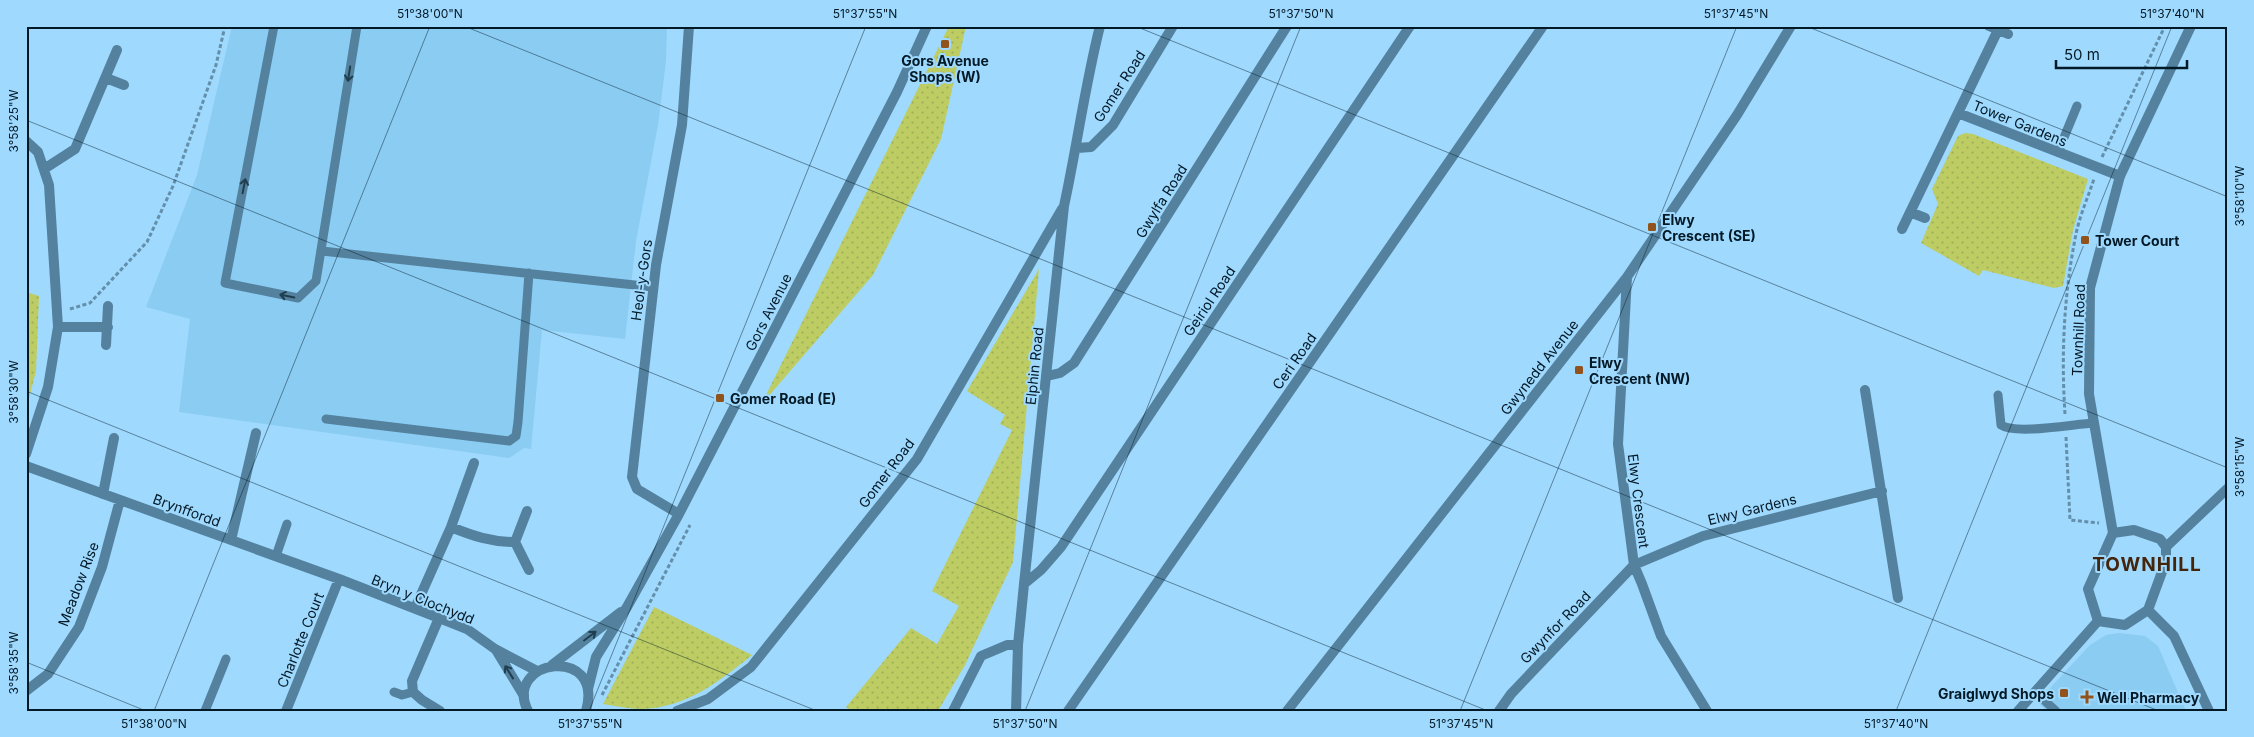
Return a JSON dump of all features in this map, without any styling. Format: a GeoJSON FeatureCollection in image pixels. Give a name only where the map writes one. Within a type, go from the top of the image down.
{"type":"FeatureCollection","features":[{"type":"Feature","properties":{"kind":"street","name":"Heol-y-Gors"},"geometry":{"type":"LineString","coordinates":[[679,514],[637,490],[632,477],[653,287],[682,125],[689,26]]}},
{"type":"Feature","properties":{"kind":"street","name":"Gors Avenue"},"geometry":{"type":"LineString","coordinates":[[586,711],[589,700],[588,689],[596,657],[627,607],[679,514],[892,101],[927,26]]}},
{"type":"Feature","properties":{"kind":"street","name":"Elphin Road"},"geometry":{"type":"LineString","coordinates":[[1016,711],[1018,645],[1064,206],[1077,148],[1092,58],[1100,26]]}},
{"type":"Feature","properties":{"kind":"street","name":"Gomer Road"},"geometry":{"type":"LineString","coordinates":[[1077,148],[1091,147],[1113,125],[1173,26]]}},
{"type":"Feature","properties":{"kind":"street","name":"Gwylfa Road"},"geometry":{"type":"LineString","coordinates":[[1047,376],[1060,373],[1074,363],[1287,26]]}},
{"type":"Feature","properties":{"kind":"street","name":"Geiriol Road"},"geometry":{"type":"LineString","coordinates":[[1024,584],[1041,570],[1061,547],[1410,26]]}},
{"type":"Feature","properties":{"kind":"street","name":"Ceri Road"},"geometry":{"type":"LineString","coordinates":[[1068,711],[1543,26]]}},
{"type":"Feature","properties":{"kind":"street","name":"Gwynedd Avenue"},"geometry":{"type":"LineString","coordinates":[[1287,711],[1627,276],[1710,156],[1791,26]]}},
{"type":"Feature","properties":{"kind":"street","name":"Townhill Road"},"geometry":{"type":"LineString","coordinates":[[2112,528],[2090,394],[2090,288],[2120,176],[2191,26]]}},
{"type":"Feature","properties":{"kind":"street"},"geometry":{"type":"LineString","coordinates":[[1958,113],[1998,30]]}},
{"type":"Feature","properties":{"kind":"street"},"geometry":{"type":"LineString","coordinates":[[44,170],[75,149],[117,50]]}},
{"type":"Feature","properties":{"kind":"street"},"geometry":{"type":"LineString","coordinates":[[106,78],[124,85]]}},
{"type":"Feature","properties":{"kind":"street","name":"Tower Gardens"},"geometry":{"type":"LineString","coordinates":[[1902,229],[1958,113],[2120,176]]}},
{"type":"Feature","properties":{"kind":"street"},"geometry":{"type":"LineString","coordinates":[[26,141],[38,152],[50,185],[58,312],[58,327],[48,387],[26,454]]}},
{"type":"Feature","properties":{"kind":"street","name":"Gomer Road"},"geometry":{"type":"LineString","coordinates":[[677,711],[708,699],[751,667],[916,459],[1064,206]]}},
{"type":"Feature","properties":{"kind":"street"},"geometry":{"type":"LineString","coordinates":[[1910,212],[1925,218]]}},
{"type":"Feature","properties":{"kind":"street","name":"Elwy Crescent"},"geometry":{"type":"LineString","coordinates":[[1627,276],[1618,444],[1634,565],[1661,636],[1707,711]]}},
{"type":"Feature","properties":{"kind":"street"},"geometry":{"type":"LineString","coordinates":[[106,345],[108,306]]}},
{"type":"Feature","properties":{"kind":"street"},"geometry":{"type":"LineString","coordinates":[[58,327],[108,327]]}},
{"type":"Feature","properties":{"kind":"street"},"geometry":{"type":"LineString","coordinates":[[1865,390],[1898,598]]}},
{"type":"Feature","properties":{"kind":"street"},"geometry":{"type":"LineString","coordinates":[[231,540],[256,433]]}},
{"type":"Feature","properties":{"kind":"street"},"geometry":{"type":"LineString","coordinates":[[102,494],[114,438]]}},
{"type":"Feature","properties":{"kind":"street"},"geometry":{"type":"LineString","coordinates":[[415,608],[451,527],[474,463]]}},
{"type":"Feature","properties":{"kind":"street","name":"Brynffordd"},"geometry":{"type":"LineString","coordinates":[[26,466],[339,579]]}},
{"type":"Feature","properties":{"kind":"street"},"geometry":{"type":"LineString","coordinates":[[2166,547],[2228,488]]}},
{"type":"Feature","properties":{"kind":"street","name":"Elwy Gardens"},"geometry":{"type":"LineString","coordinates":[[1634,565],[1703,536],[1882,492]]}},
{"type":"Feature","properties":{"kind":"street","name":"Meadow Rise"},"geometry":{"type":"LineString","coordinates":[[26,691],[48,674],[79,627],[102,567],[120,500]]}},
{"type":"Feature","properties":{"kind":"street"},"geometry":{"type":"LineString","coordinates":[[526,511],[515,542],[529,570]]}},
{"type":"Feature","properties":{"kind":"street"},"geometry":{"type":"LineString","coordinates":[[451,527],[476,538],[515,542]]}},
{"type":"Feature","properties":{"kind":"street"},"geometry":{"type":"LineString","coordinates":[[2112,528],[2134,530],[2160,539],[2166,547],[2166,561],[2148,610],[2124,625],[2098,621],[2088,589],[2112,528]]}},
{"type":"Feature","properties":{"kind":"street","name":"Gwynfor Road"},"geometry":{"type":"LineString","coordinates":[[1499,711],[1511,694],[1634,565]]}},
{"type":"Feature","properties":{"kind":"street","name":"Bryn y Clochydd"},"geometry":{"type":"LineString","coordinates":[[339,579],[467,629],[494,649]]}},
{"type":"Feature","properties":{"kind":"street","name":"Charlotte Court"},"geometry":{"type":"LineString","coordinates":[[286,711],[339,579]]}},
{"type":"Feature","properties":{"kind":"street","name":"Gors Avenue"},"geometry":{"type":"LineString","coordinates":[[537,671],[552,665],[627,607]]}},
{"type":"Feature","properties":{"kind":"street"},"geometry":{"type":"LineString","coordinates":[[2148,610],[2174,636],[2209,711]]}},
{"type":"Feature","properties":{"kind":"street"},"geometry":{"type":"LineString","coordinates":[[439,618],[412,681],[413,692],[440,711]]}},
{"type":"Feature","properties":{"kind":"street"},"geometry":{"type":"LineString","coordinates":[[2018,711],[2098,621]]}},
{"type":"Feature","properties":{"kind":"street"},"geometry":{"type":"LineString","coordinates":[[953,711],[982,656],[1008,645],[1018,645]]}},
{"type":"Feature","properties":{"kind":"street"},"geometry":{"type":"LineString","coordinates":[[494,649],[537,671],[526,685],[524,696]]}},
{"type":"Feature","properties":{"kind":"street"},"geometry":{"type":"LineString","coordinates":[[494,649],[524,696],[528,711]]}},
{"type":"Feature","properties":{"kind":"street"},"geometry":{"type":"LineString","coordinates":[[552,665],[564,665],[576,671],[584,679],[588,689]]}},
{"type":"Feature","properties":{"kind":"lane"},"geometry":{"type":"LineString","coordinates":[[274,26],[225,283],[298,298],[316,281],[357,26]]}},
{"type":"Feature","properties":{"kind":"lane"},"geometry":{"type":"LineString","coordinates":[[2058,152],[2077,106]]}},
{"type":"Feature","properties":{"kind":"lane"},"geometry":{"type":"LineString","coordinates":[[322,251],[653,287]]}},
{"type":"Feature","properties":{"kind":"lane"},"geometry":{"type":"LineString","coordinates":[[326,419],[509,441],[516,436],[529,273]]}},
{"type":"Feature","properties":{"kind":"lane"},"geometry":{"type":"LineString","coordinates":[[1998,395],[2001,425],[2006,428],[2021,430],[2094,423]]}},
{"type":"Feature","properties":{"kind":"lane"},"geometry":{"type":"LineString","coordinates":[[276,556],[288,524]]}},
{"type":"Feature","properties":{"kind":"lane"},"geometry":{"type":"LineString","coordinates":[[205,711],[226,659]]}},
{"type":"Feature","properties":{"kind":"lane"},"geometry":{"type":"LineString","coordinates":[[394,692],[402,694],[413,692]]}},
{"type":"Feature","properties":{"kind":"lane"},"geometry":{"type":"LineString","coordinates":[[2035,692],[2056,711]]}},
{"type":"Feature","properties":{"kind":"path"},"geometry":{"type":"LineString","coordinates":[[58,312],[90,303],[147,242],[174,186],[216,65],[225,26]]}},
{"type":"Feature","properties":{"kind":"path"},"geometry":{"type":"LineString","coordinates":[[2112,528],[2070,520],[2062,365],[2065,298],[2077,232],[2097,168],[2166,26]]}},
{"type":"Feature","properties":{"kind":"shaded area"},"geometry":{"type":"Polygon","coordinates":[[[232,26],[667,26],[666,61],[658,125],[636,241],[625,339],[542,330],[531,449],[524,448],[509,458],[179,412],[190,319],[146,307],[197,175],[232,26]]]}},
{"type":"Feature","properties":{"kind":"shaded area"},"geometry":{"type":"Polygon","coordinates":[[[2119,633],[2145,636],[2158,646],[2186,711],[2047,711],[2037,702],[2090,645],[2106,635],[2119,633]]]}},
{"type":"Feature","properties":{"kind":"green space"},"geometry":{"type":"Polygon","coordinates":[[[949,26],[966,26],[941,139],[873,275],[761,405],[949,26]]]}},
{"type":"Feature","properties":{"kind":"green space"},"geometry":{"type":"Polygon","coordinates":[[[1965,133],[1973,134],[2088,179],[2073,230],[2063,286],[2054,288],[1983,270],[1979,276],[1921,243],[1938,204],[1932,189],[1958,136],[1965,133]]]}},
{"type":"Feature","properties":{"kind":"green space"},"geometry":{"type":"Polygon","coordinates":[[[1039,269],[1013,562],[965,665],[938,711],[852,711],[846,707],[911,628],[937,644],[959,606],[932,591],[1012,430],[1000,424],[1005,415],[967,391],[1039,269]]]}},
{"type":"Feature","properties":{"kind":"green space"},"geometry":{"type":"Polygon","coordinates":[[[26,292],[39,296],[36,371],[26,410],[26,292]]]}},
{"type":"Feature","properties":{"kind":"green space"},"geometry":{"type":"Polygon","coordinates":[[[654,607],[752,655],[715,683],[673,704],[642,709],[603,704],[654,607]]]}},
{"type":"Feature","properties":{"kind":"place","name":"Gors Avenue Shops (W)"},"geometry":{"type":"Point","coordinates":[945,44]}},
{"type":"Feature","properties":{"kind":"place","name":"Elwy Crescent (SE)"},"geometry":{"type":"Point","coordinates":[1652,227]}},
{"type":"Feature","properties":{"kind":"place","name":"Tower Court"},"geometry":{"type":"Point","coordinates":[2085,240]}},
{"type":"Feature","properties":{"kind":"place","name":"Elwy Crescent (NW)"},"geometry":{"type":"Point","coordinates":[1579,370]}},
{"type":"Feature","properties":{"kind":"place","name":"Gomer Road (E)"},"geometry":{"type":"Point","coordinates":[720,398]}},
{"type":"Feature","properties":{"kind":"place","name":"Graiglwyd Shops"},"geometry":{"type":"Point","coordinates":[2064,693]}},
{"type":"Feature","properties":{"kind":"place","name":"Well Pharmacy"},"geometry":{"type":"Point","coordinates":[2087,697]}},
{"type":"Feature","properties":{"kind":"district","name":"TOWNHILL"},"geometry":{"type":"Point","coordinates":[2147,564]}}]}
